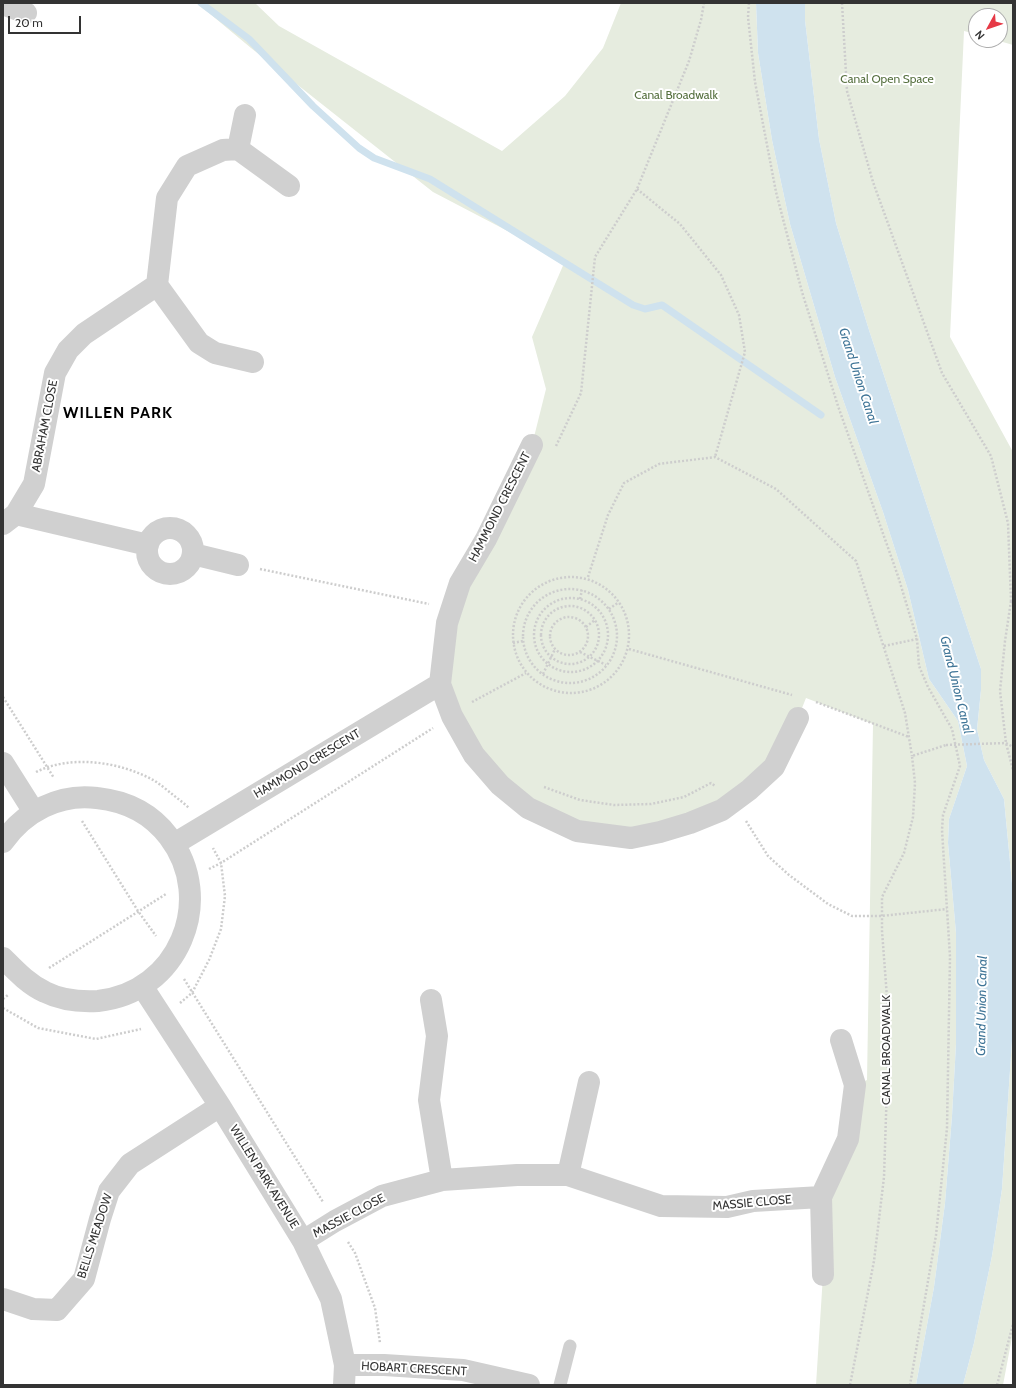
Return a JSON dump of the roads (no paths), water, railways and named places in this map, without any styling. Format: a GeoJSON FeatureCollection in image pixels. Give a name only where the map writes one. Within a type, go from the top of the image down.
{"type":"FeatureCollection","features":[{"type":"Feature","properties":{"kind":"street"},"geometry":{"type":"LineString","coordinates":[[3,4],[26,13]]}},
{"type":"Feature","properties":{"kind":"street"},"geometry":{"type":"LineString","coordinates":[[238,149],[245,115]]}},
{"type":"Feature","properties":{"kind":"street"},"geometry":{"type":"LineString","coordinates":[[253,362],[215,353],[199,342],[157,285],[167,198],[187,166],[223,150],[238,149],[290,186]]}},
{"type":"Feature","properties":{"kind":"street","name":"ABRAHAM CLOSE"},"geometry":{"type":"LineString","coordinates":[[148,545],[10,519],[34,484],[55,373],[68,350],[84,334],[157,285]]}},
{"type":"Feature","properties":{"kind":"street","name":"HAMMOND CRESCENT"},"geometry":{"type":"LineString","coordinates":[[532,445],[486,539],[460,583],[446,623],[440,684],[452,716],[474,756],[500,785],[528,808],[577,831],[631,838],[660,832],[690,823],[722,810],[749,790],[774,767],[798,718]]}},
{"type":"Feature","properties":{"kind":"street"},"geometry":{"type":"LineString","coordinates":[[171,528],[179,530],[185,534],[193,547],[193,554],[187,568],[181,572],[166,574],[153,566],[149,560],[147,552],[148,545],[152,538],[164,529],[171,528]]}},
{"type":"Feature","properties":{"kind":"street"},"geometry":{"type":"LineString","coordinates":[[193,554],[238,565]]}},
{"type":"Feature","properties":{"kind":"street","name":"HAMMOND CRESCENT"},"geometry":{"type":"LineString","coordinates":[[174,844],[440,684]]}},
{"type":"Feature","properties":{"kind":"street"},"geometry":{"type":"LineString","coordinates":[[3,763],[34,812]]}},
{"type":"Feature","properties":{"kind":"street"},"geometry":{"type":"LineString","coordinates":[[3,842],[21,821],[46,806],[68,799],[91,797],[112,799],[131,806],[149,817],[164,831],[174,844],[184,863],[189,880],[191,896],[189,918],[182,939],[172,958],[156,976],[128,994],[108,1000],[87,1002],[66,999],[46,992],[28,982],[3,958]]}},
{"type":"Feature","properties":{"kind":"street","name":"WILLEN PARK AVENUE"},"geometry":{"type":"LineString","coordinates":[[142,986],[220,1106],[303,1241],[331,1299],[345,1375]]}},
{"type":"Feature","properties":{"kind":"street"},"geometry":{"type":"LineString","coordinates":[[431,1000],[437,1036],[429,1100],[442,1180]]}},
{"type":"Feature","properties":{"kind":"street"},"geometry":{"type":"LineString","coordinates":[[823,1275],[821,1197],[848,1139],[854,1085],[841,1040]]}},
{"type":"Feature","properties":{"kind":"street"},"geometry":{"type":"LineString","coordinates":[[568,1175],[589,1082]]}},
{"type":"Feature","properties":{"kind":"street","name":"BELLS MEADOW"},"geometry":{"type":"LineString","coordinates":[[3,1300],[33,1309],[58,1310],[84,1279],[109,1191],[130,1164],[220,1106]]}},
{"type":"Feature","properties":{"kind":"street","name":"MASSIE CLOSE"},"geometry":{"type":"LineString","coordinates":[[303,1241],[335,1221],[382,1196],[442,1180],[517,1175],[568,1175],[661,1206],[727,1208],[753,1201],[821,1197]]}},
{"type":"Feature","properties":{"kind":"street","name":"HOBART CRESCENT"},"geometry":{"type":"LineString","coordinates":[[345,1375],[384,1365],[463,1370],[529,1385]]}},
{"type":"Feature","properties":{"kind":"lane"},"geometry":{"type":"LineString","coordinates":[[560,1385],[570,1346]]}},
{"type":"Feature","properties":{"kind":"water","name":"Grand Union Canal"},"geometry":{"type":"Polygon","coordinates":[[[756,3],[805,3],[805,20],[819,139],[836,223],[869,330],[981,669],[981,690],[977,729],[984,760],[1004,799],[1013,894],[1013,1026],[1002,1189],[992,1256],[974,1343],[963,1385],[916,1385],[934,1287],[945,1203],[956,1044],[956,933],[948,843],[949,819],[967,766],[958,721],[929,679],[908,590],[883,512],[835,377],[790,224],[772,140],[758,53],[756,3]]]}},
{"type":"Feature","properties":{"kind":"waterway"},"geometry":{"type":"LineString","coordinates":[[201,3],[249,39],[313,106],[359,148],[374,158],[430,179],[633,305],[645,309],[662,305],[821,415]]}},
{"type":"Feature","properties":{"kind":"district","name":"WILLEN PARK"},"geometry":{"type":"Point","coordinates":[118,413]}},
{"type":"Feature","properties":{"kind":"park label","name":"Canal Open Space"},"geometry":{"type":"Point","coordinates":[887,79]}},
{"type":"Feature","properties":{"kind":"park label","name":"Canal Broadwalk"},"geometry":{"type":"Point","coordinates":[676,95]}}]}
